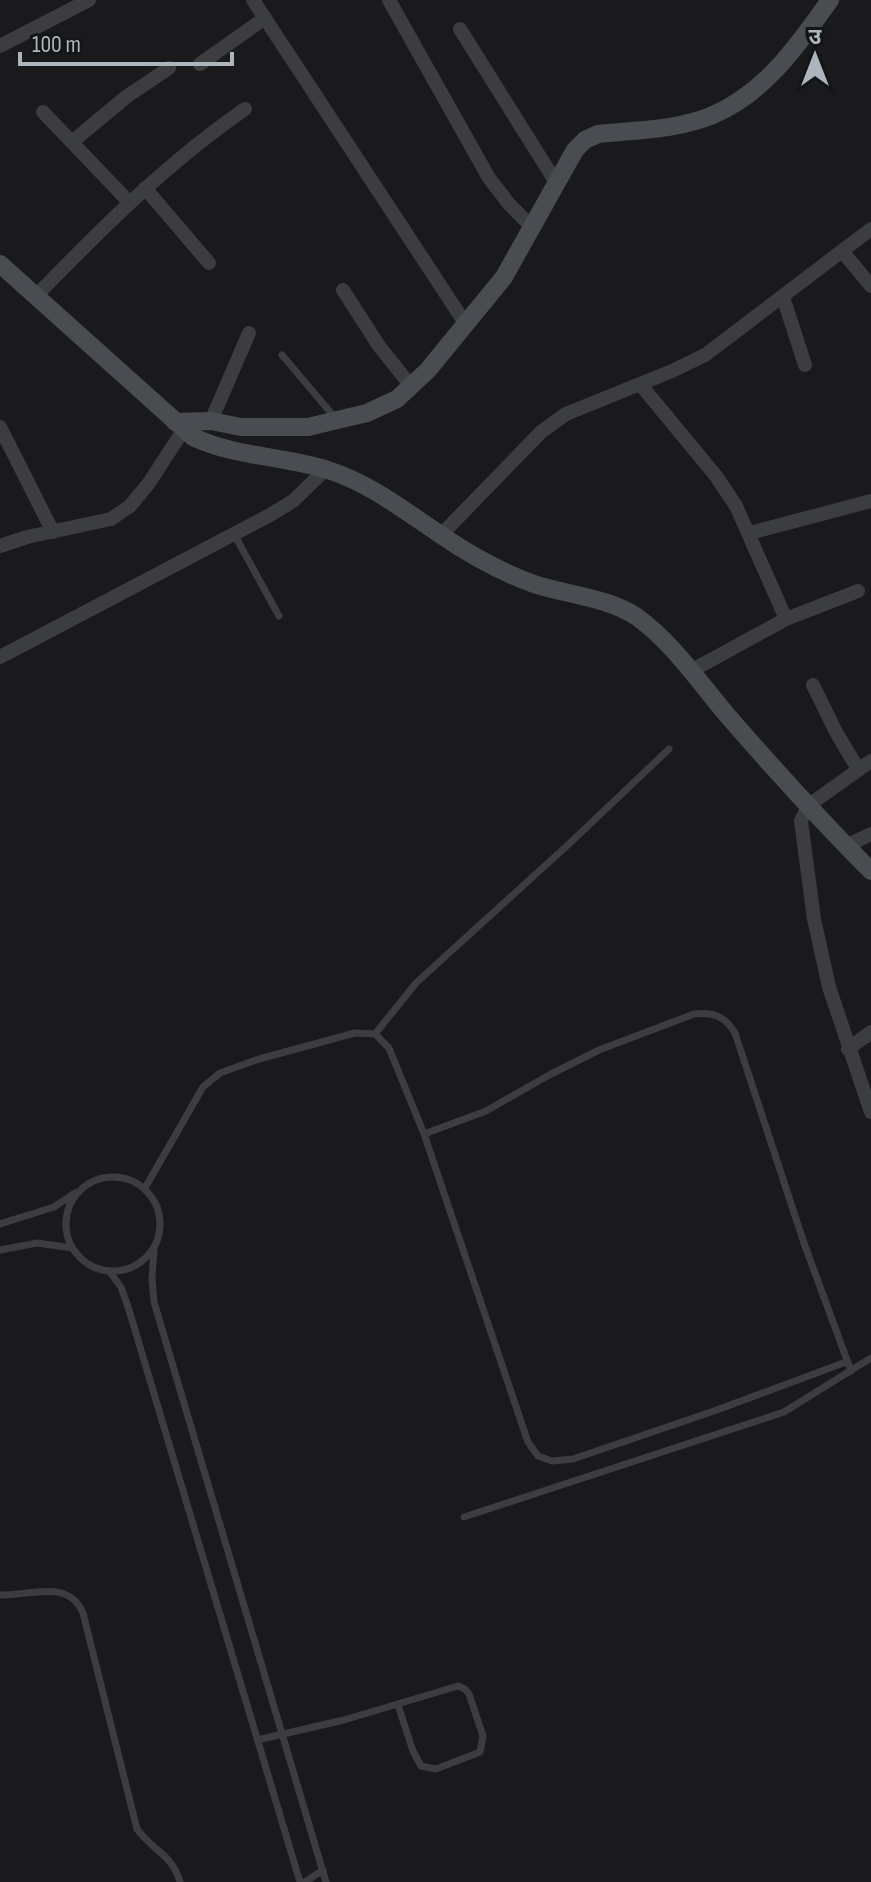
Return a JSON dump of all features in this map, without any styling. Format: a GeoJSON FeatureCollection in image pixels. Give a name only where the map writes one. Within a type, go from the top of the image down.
{"type":"FeatureCollection","features":[{"type":"Feature","properties":{"kind":"street"},"geometry":{"type":"LineString","coordinates":[[0,46],[89,0]]}},
{"type":"Feature","properties":{"kind":"street"},"geometry":{"type":"LineString","coordinates":[[253,0],[465,323]]}},
{"type":"Feature","properties":{"kind":"street"},"geometry":{"type":"LineString","coordinates":[[389,0],[489,178],[533,228]]}},
{"type":"Feature","properties":{"kind":"street"},"geometry":{"type":"LineString","coordinates":[[180,426],[211,421],[241,427],[308,427],[339,421],[397,399],[428,370],[504,277],[575,150],[585,140],[598,134],[684,123],[712,116],[735,104],[787,61],[830,0]]}},
{"type":"Feature","properties":{"kind":"street"},"geometry":{"type":"LineString","coordinates":[[200,64],[265,18]]}},
{"type":"Feature","properties":{"kind":"street"},"geometry":{"type":"LineString","coordinates":[[460,29],[557,184]]}},
{"type":"Feature","properties":{"kind":"street"},"geometry":{"type":"LineString","coordinates":[[72,142],[126,97],[169,68]]}},
{"type":"Feature","properties":{"kind":"street"},"geometry":{"type":"LineString","coordinates":[[35,297],[129,202],[188,151],[245,109]]}},
{"type":"Feature","properties":{"kind":"street"},"geometry":{"type":"LineString","coordinates":[[43,112],[129,202]]}},
{"type":"Feature","properties":{"kind":"street"},"geometry":{"type":"LineString","coordinates":[[145,188],[209,263]]}},
{"type":"Feature","properties":{"kind":"street"},"geometry":{"type":"LineString","coordinates":[[441,535],[541,432],[566,414],[705,355],[871,229]]}},
{"type":"Feature","properties":{"kind":"street"},"geometry":{"type":"LineString","coordinates":[[842,251],[871,286]]}},
{"type":"Feature","properties":{"kind":"street"},"geometry":{"type":"LineString","coordinates":[[0,264],[193,437],[214,447],[283,458],[326,469],[375,491],[494,566],[534,584],[611,604],[634,615],[655,631],[871,871]]}},
{"type":"Feature","properties":{"kind":"street"},"geometry":{"type":"LineString","coordinates":[[343,290],[379,346],[411,386]]}},
{"type":"Feature","properties":{"kind":"street"},"geometry":{"type":"LineString","coordinates":[[783,297],[805,365]]}},
{"type":"Feature","properties":{"kind":"street"},"geometry":{"type":"LineString","coordinates":[[211,421],[249,333]]}},
{"type":"Feature","properties":{"kind":"street"},"geometry":{"type":"LineString","coordinates":[[640,384],[716,476],[736,506],[786,619]]}},
{"type":"Feature","properties":{"kind":"street"},"geometry":{"type":"LineString","coordinates":[[0,546],[111,519],[130,506],[149,483],[180,426]]}},
{"type":"Feature","properties":{"kind":"street"},"geometry":{"type":"LineString","coordinates":[[0,427],[53,532]]}},
{"type":"Feature","properties":{"kind":"street"},"geometry":{"type":"LineString","coordinates":[[0,657],[293,501],[326,469]]}},
{"type":"Feature","properties":{"kind":"street"},"geometry":{"type":"LineString","coordinates":[[750,533],[871,501]]}},
{"type":"Feature","properties":{"kind":"street"},"geometry":{"type":"LineString","coordinates":[[691,671],[786,619],[858,591]]}},
{"type":"Feature","properties":{"kind":"street"},"geometry":{"type":"LineString","coordinates":[[813,685],[829,719],[865,765],[809,805],[803,812],[801,831],[814,919],[829,987],[871,1112]]}},
{"type":"Feature","properties":{"kind":"street"},"geometry":{"type":"LineString","coordinates":[[846,846],[871,834]]}},
{"type":"Feature","properties":{"kind":"street"},"geometry":{"type":"LineString","coordinates":[[848,1049],[871,1032]]}},
{"type":"Feature","properties":{"kind":"lane"},"geometry":{"type":"LineString","coordinates":[[282,355],[339,421]]}},
{"type":"Feature","properties":{"kind":"lane"},"geometry":{"type":"LineString","coordinates":[[234,534],[279,616]]}},
{"type":"Feature","properties":{"kind":"lane"},"geometry":{"type":"LineString","coordinates":[[375,1034],[416,983],[669,749]]}},
{"type":"Feature","properties":{"kind":"lane"},"geometry":{"type":"LineString","coordinates":[[424,1134],[486,1111],[599,1050],[694,1014],[707,1012],[718,1015],[729,1023],[735,1033],[851,1371]]}},
{"type":"Feature","properties":{"kind":"lane"},"geometry":{"type":"LineString","coordinates":[[145,1188],[203,1087],[220,1073],[355,1033],[375,1034],[389,1048],[424,1134],[528,1442],[538,1456],[552,1461],[573,1459],[846,1362]]}},
{"type":"Feature","properties":{"kind":"lane"},"geometry":{"type":"LineString","coordinates":[[0,1224],[54,1207],[99,1179],[115,1177],[131,1180],[145,1188],[153,1198],[160,1213],[161,1226],[154,1249],[154,1302],[326,1882]]}},
{"type":"Feature","properties":{"kind":"lane"},"geometry":{"type":"LineString","coordinates":[[79,1191],[66,1217],[66,1232],[72,1248],[81,1259],[95,1268],[125,1270],[142,1262],[154,1249]]}},
{"type":"Feature","properties":{"kind":"lane"},"geometry":{"type":"LineString","coordinates":[[0,1250],[37,1243],[72,1248]]}},
{"type":"Feature","properties":{"kind":"lane"},"geometry":{"type":"LineString","coordinates":[[109,1271],[121,1287],[129,1310],[302,1882],[323,1870]]}},
{"type":"Feature","properties":{"kind":"lane"},"geometry":{"type":"LineString","coordinates":[[464,1517],[784,1412],[871,1358]]}},
{"type":"Feature","properties":{"kind":"lane"},"geometry":{"type":"LineString","coordinates":[[0,1595],[55,1592],[67,1593],[78,1601],[137,1829],[144,1839],[173,1862],[180,1882]]}},
{"type":"Feature","properties":{"kind":"lane"},"geometry":{"type":"LineString","coordinates":[[257,1740],[398,1705],[451,1686],[465,1689],[483,1736],[480,1752],[436,1769],[421,1766],[398,1705]]}}]}
